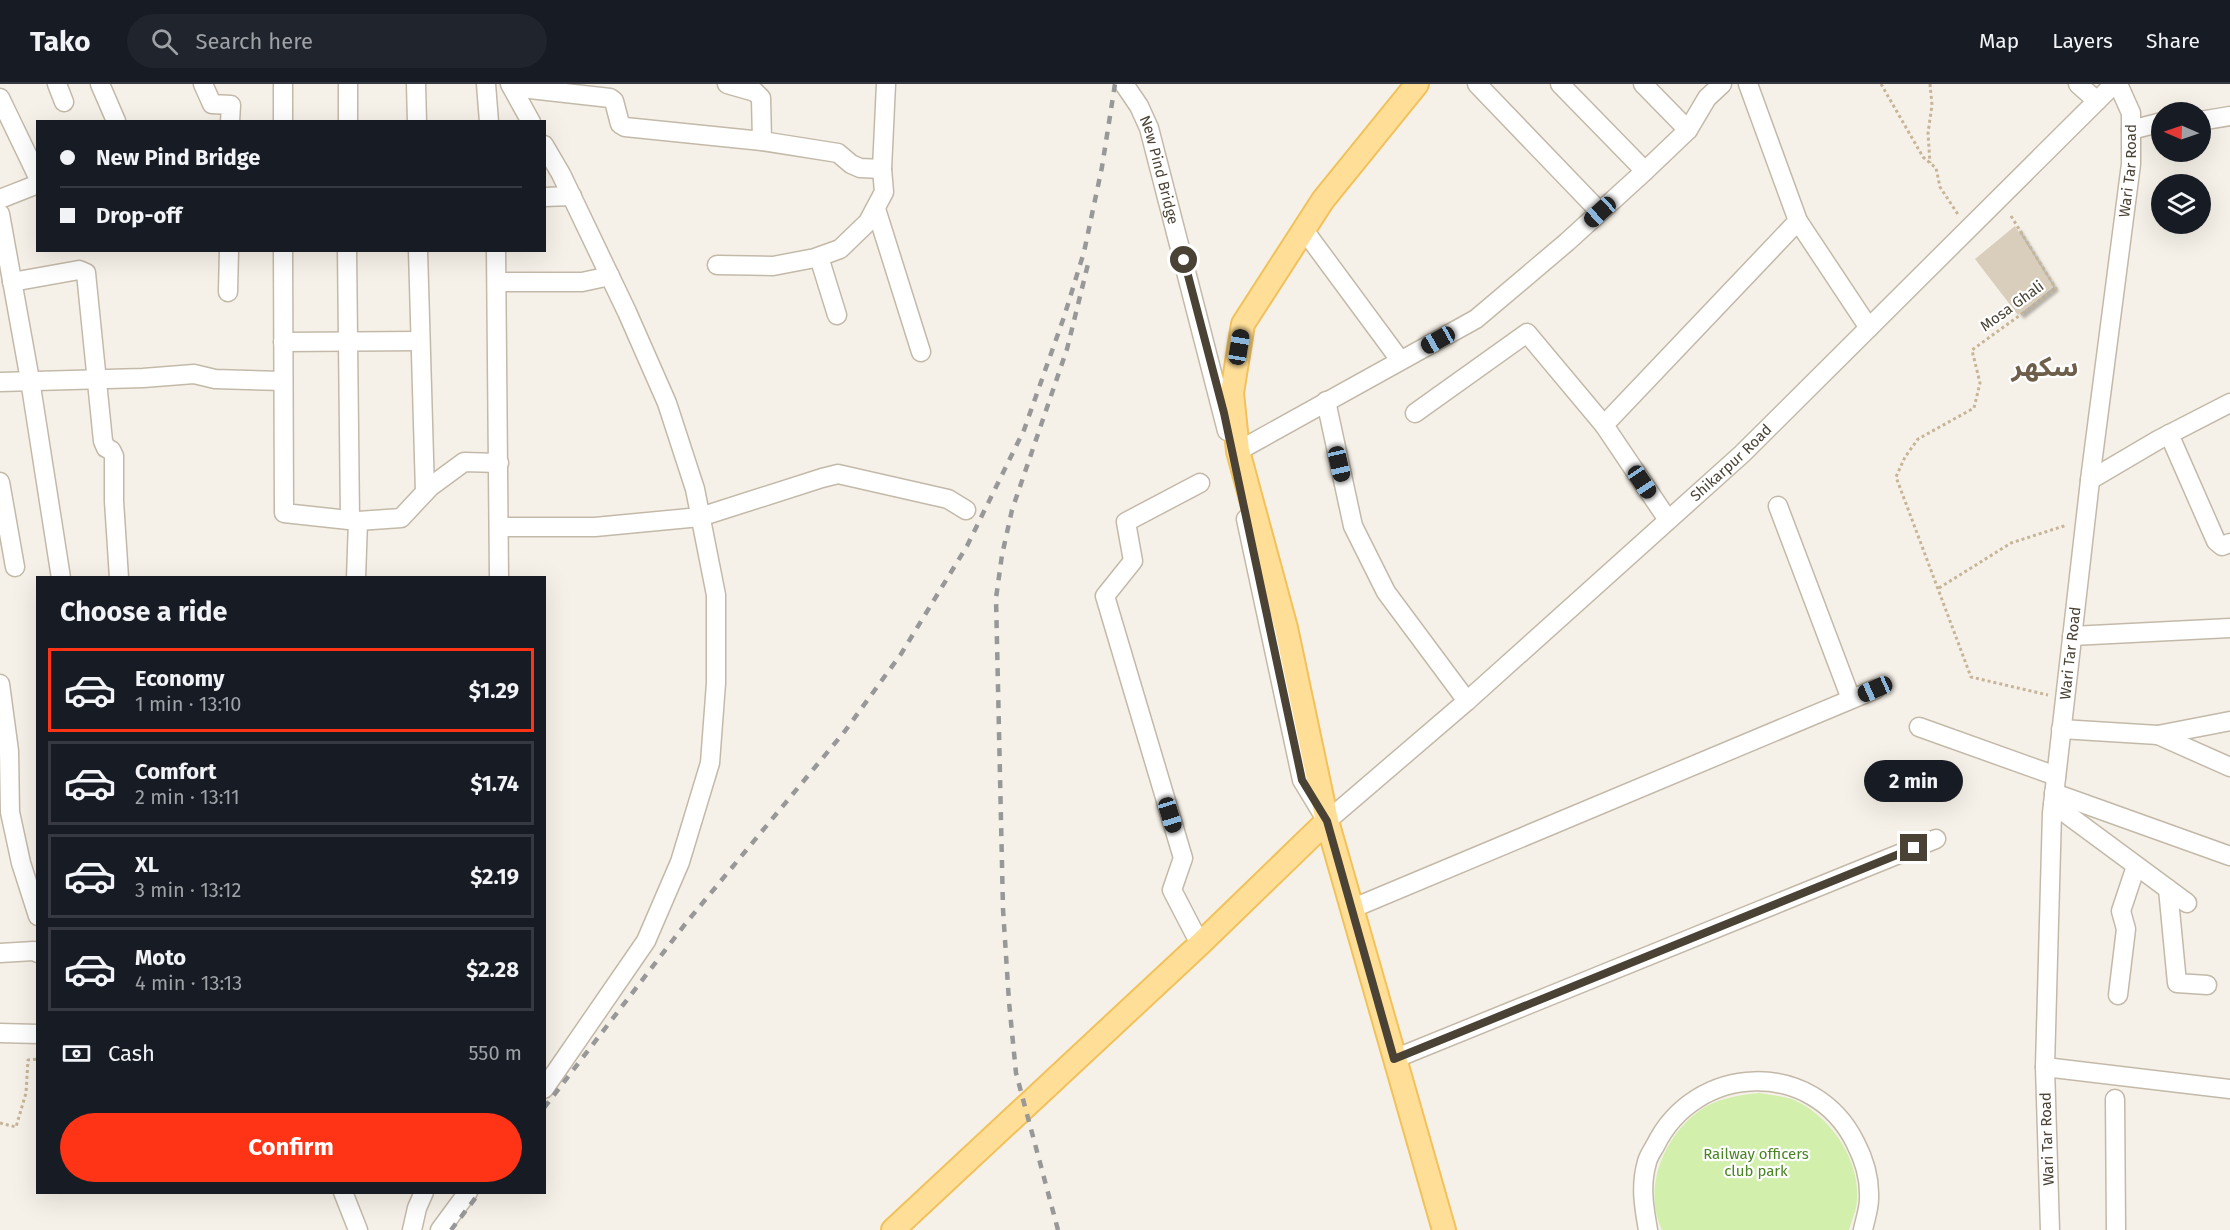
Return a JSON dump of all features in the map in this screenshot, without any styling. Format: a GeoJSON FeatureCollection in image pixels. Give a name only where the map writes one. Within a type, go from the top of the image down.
{"type":"FeatureCollection","features":[{"type":"Feature","properties":{"kind":"main road"},"geometry":{"type":"LineString","coordinates":[[1417,84],[1323,200],[1243,324],[1232,393],[1238,451],[1286,628],[1327,821],[1444,1230]]}},
{"type":"Feature","properties":{"kind":"main road"},"geometry":{"type":"LineString","coordinates":[[892,1230],[1200,944],[1327,821]]}},
{"type":"Feature","properties":{"kind":"street"},"geometry":{"type":"LineString","coordinates":[[57,84],[64,102]]}},
{"type":"Feature","properties":{"kind":"street"},"geometry":{"type":"LineString","coordinates":[[100,84],[116,120]]}},
{"type":"Feature","properties":{"kind":"street"},"geometry":{"type":"LineString","coordinates":[[203,84],[212,104],[231,105],[230,120]]}},
{"type":"Feature","properties":{"kind":"street"},"geometry":{"type":"LineString","coordinates":[[283,84],[283,120]]}},
{"type":"Feature","properties":{"kind":"street"},"geometry":{"type":"LineString","coordinates":[[348,84],[348,120]]}},
{"type":"Feature","properties":{"kind":"street"},"geometry":{"type":"LineString","coordinates":[[416,84],[417,120]]}},
{"type":"Feature","properties":{"kind":"street"},"geometry":{"type":"LineString","coordinates":[[486,84],[489,120]]}},
{"type":"Feature","properties":{"kind":"street"},"geometry":{"type":"LineString","coordinates":[[727,84],[755,92],[761,98],[762,141]]}},
{"type":"Feature","properties":{"kind":"street"},"geometry":{"type":"LineString","coordinates":[[717,265],[773,266],[819,257],[840,249],[868,222],[884,192],[882,168],[886,84]]}},
{"type":"Feature","properties":{"kind":"street","name":"New Pind Bridge"},"geometry":{"type":"LineString","coordinates":[[1124,84],[1139,106],[1149,128],[1224,413],[1302,780],[1327,821]]}},
{"type":"Feature","properties":{"kind":"street"},"geometry":{"type":"LineString","coordinates":[[1476,84],[1600,212]]}},
{"type":"Feature","properties":{"kind":"street"},"geometry":{"type":"LineString","coordinates":[[1560,84],[1645,171]]}},
{"type":"Feature","properties":{"kind":"street"},"geometry":{"type":"LineString","coordinates":[[1643,84],[1688,130]]}},
{"type":"Feature","properties":{"kind":"street"},"geometry":{"type":"LineString","coordinates":[[1238,451],[1476,319],[1600,212],[1688,130],[1707,98],[1722,84]]}},
{"type":"Feature","properties":{"kind":"street"},"geometry":{"type":"LineString","coordinates":[[1748,84],[1798,221],[1869,328]]}},
{"type":"Feature","properties":{"kind":"street"},"geometry":{"type":"LineString","coordinates":[[2078,84],[2097,101]]}},
{"type":"Feature","properties":{"kind":"street","name":"Shikarpur Road"},"geometry":{"type":"LineString","coordinates":[[1327,821],[1467,701],[1742,454],[2116,84]]}},
{"type":"Feature","properties":{"kind":"street","name":"Wari Tar Road"},"geometry":{"type":"LineString","coordinates":[[2050,1230],[2045,1067],[2055,791],[2090,480],[2131,164],[2131,113],[2116,84]]}},
{"type":"Feature","properties":{"kind":"street"},"geometry":{"type":"LineString","coordinates":[[511,85],[610,98],[614,101],[620,124],[625,127],[762,141],[838,153],[860,168],[882,168]]}},
{"type":"Feature","properties":{"kind":"street"},"geometry":{"type":"LineString","coordinates":[[511,85],[530,120]]}},
{"type":"Feature","properties":{"kind":"street"},"geometry":{"type":"LineString","coordinates":[[0,98],[36,173]]}},
{"type":"Feature","properties":{"kind":"street"},"geometry":{"type":"LineString","coordinates":[[2211,119],[2230,116]]}},
{"type":"Feature","properties":{"kind":"street"},"geometry":{"type":"LineString","coordinates":[[2131,130],[2151,125]]}},
{"type":"Feature","properties":{"kind":"street"},"geometry":{"type":"LineString","coordinates":[[546,149],[572,196],[667,403],[695,489],[716,595],[716,683],[710,763],[680,862],[646,941],[546,1086]]}},
{"type":"Feature","properties":{"kind":"street"},"geometry":{"type":"LineString","coordinates":[[0,199],[36,185]]}},
{"type":"Feature","properties":{"kind":"street"},"geometry":{"type":"LineString","coordinates":[[546,196],[572,196]]}},
{"type":"Feature","properties":{"kind":"street"},"geometry":{"type":"LineString","coordinates":[[876,210],[921,352]]}},
{"type":"Feature","properties":{"kind":"street"},"geometry":{"type":"LineString","coordinates":[[0,213],[30,380],[61,576]]}},
{"type":"Feature","properties":{"kind":"street"},"geometry":{"type":"LineString","coordinates":[[1604,425],[1798,221]]}},
{"type":"Feature","properties":{"kind":"street"},"geometry":{"type":"LineString","coordinates":[[1304,230],[1400,360]]}},
{"type":"Feature","properties":{"kind":"street"},"geometry":{"type":"LineString","coordinates":[[228,292],[229,252]]}},
{"type":"Feature","properties":{"kind":"street"},"geometry":{"type":"LineString","coordinates":[[283,252],[284,513],[354,520],[401,518],[425,492],[464,462],[499,463]]}},
{"type":"Feature","properties":{"kind":"street"},"geometry":{"type":"LineString","coordinates":[[347,252],[347,341],[356,576]]}},
{"type":"Feature","properties":{"kind":"street"},"geometry":{"type":"LineString","coordinates":[[418,252],[425,492]]}},
{"type":"Feature","properties":{"kind":"street"},"geometry":{"type":"LineString","coordinates":[[496,252],[499,576]]}},
{"type":"Feature","properties":{"kind":"street"},"geometry":{"type":"LineString","coordinates":[[819,257],[837,315]]}},
{"type":"Feature","properties":{"kind":"street"},"geometry":{"type":"LineString","coordinates":[[12,282],[79,270],[86,273],[103,441],[114,456],[114,501],[119,576]]}},
{"type":"Feature","properties":{"kind":"street"},"geometry":{"type":"LineString","coordinates":[[497,282],[582,282],[610,276]]}},
{"type":"Feature","properties":{"kind":"street"},"geometry":{"type":"LineString","coordinates":[[1415,413],[1527,333],[1604,425],[1668,520]]}},
{"type":"Feature","properties":{"kind":"street"},"geometry":{"type":"LineString","coordinates":[[283,342],[420,341]]}},
{"type":"Feature","properties":{"kind":"street"},"geometry":{"type":"LineString","coordinates":[[0,382],[143,378],[194,374],[215,379],[283,381]]}},
{"type":"Feature","properties":{"kind":"street"},"geometry":{"type":"LineString","coordinates":[[1326,401],[1353,526],[1386,592],[1467,701]]}},
{"type":"Feature","properties":{"kind":"street"},"geometry":{"type":"LineString","coordinates":[[2090,480],[2169,434],[2230,403]]}},
{"type":"Feature","properties":{"kind":"street"},"geometry":{"type":"LineString","coordinates":[[2169,434],[2216,541],[2222,546],[2230,543]]}},
{"type":"Feature","properties":{"kind":"street"},"geometry":{"type":"LineString","coordinates":[[499,527],[595,527],[700,518],[822,477],[838,474],[948,499],[966,510]]}},
{"type":"Feature","properties":{"kind":"street"},"geometry":{"type":"LineString","coordinates":[[0,482],[15,567]]}},
{"type":"Feature","properties":{"kind":"street"},"geometry":{"type":"LineString","coordinates":[[1200,483],[1126,522],[1133,561],[1105,596],[1183,858],[1172,890],[1200,944]]}},
{"type":"Feature","properties":{"kind":"street"},"geometry":{"type":"LineString","coordinates":[[1778,506],[1851,699]]}},
{"type":"Feature","properties":{"kind":"street"},"geometry":{"type":"LineString","coordinates":[[2072,636],[2230,628]]}},
{"type":"Feature","properties":{"kind":"street"},"geometry":{"type":"LineString","coordinates":[[0,684],[9,751],[10,812],[21,863],[36,910]]}},
{"type":"Feature","properties":{"kind":"street"},"geometry":{"type":"LineString","coordinates":[[1351,909],[1875,689]]}},
{"type":"Feature","properties":{"kind":"street"},"geometry":{"type":"LineString","coordinates":[[2061,729],[2158,735],[2230,721]]}},
{"type":"Feature","properties":{"kind":"street"},"geometry":{"type":"LineString","coordinates":[[1919,727],[2055,791],[2230,856]]}},
{"type":"Feature","properties":{"kind":"street"},"geometry":{"type":"LineString","coordinates":[[2158,735],[2230,766]]}},
{"type":"Feature","properties":{"kind":"street"},"geometry":{"type":"LineString","coordinates":[[2055,791],[2136,866],[2187,903]]}},
{"type":"Feature","properties":{"kind":"street"},"geometry":{"type":"LineString","coordinates":[[1394,1059],[1936,839]]}},
{"type":"Feature","properties":{"kind":"street"},"geometry":{"type":"LineString","coordinates":[[2118,995],[2126,929],[2121,911],[2136,866]]}},
{"type":"Feature","properties":{"kind":"street"},"geometry":{"type":"LineString","coordinates":[[2168,889],[2177,983],[2207,985]]}},
{"type":"Feature","properties":{"kind":"street"},"geometry":{"type":"LineString","coordinates":[[0,953],[36,952]]}},
{"type":"Feature","properties":{"kind":"street"},"geometry":{"type":"LineString","coordinates":[[0,1033],[36,1034]]}},
{"type":"Feature","properties":{"kind":"street"},"geometry":{"type":"LineString","coordinates":[[2045,1067],[2230,1089]]}},
{"type":"Feature","properties":{"kind":"street"},"geometry":{"type":"LineString","coordinates":[[1648,1230],[1642,1198],[1647,1162],[1663,1129],[1687,1103],[1719,1086],[1755,1080],[1790,1085],[1822,1101],[1848,1127],[1864,1159],[1869,1198],[1863,1230]]}},
{"type":"Feature","properties":{"kind":"street"},"geometry":{"type":"LineString","coordinates":[[2115,1099],[2116,1230]]}},
{"type":"Feature","properties":{"kind":"street"},"geometry":{"type":"LineString","coordinates":[[344,1194],[358,1230]]}},
{"type":"Feature","properties":{"kind":"street"},"geometry":{"type":"LineString","coordinates":[[412,1230],[423,1194]]}},
{"type":"Feature","properties":{"kind":"street"},"geometry":{"type":"LineString","coordinates":[[440,1230],[467,1194]]}},
{"type":"Feature","properties":{"kind":"path"},"geometry":{"type":"LineString","coordinates":[[1881,84],[1923,157],[1936,168],[1940,187],[1968,230]]}},
{"type":"Feature","properties":{"kind":"path"},"geometry":{"type":"LineString","coordinates":[[1930,84],[1932,105],[1928,133],[1930,163]]}},
{"type":"Feature","properties":{"kind":"path","name":"Mosa Ghali"},"geometry":{"type":"LineString","coordinates":[[1939,589],[1896,477],[1905,457],[1918,439],[1974,408],[1980,383],[1972,350],[2056,289],[2011,216]]}},
{"type":"Feature","properties":{"kind":"path"},"geometry":{"type":"LineString","coordinates":[[2064,700],[1971,677],[1939,589],[2011,543],[2086,519]]}},
{"type":"Feature","properties":{"kind":"path"},"geometry":{"type":"LineString","coordinates":[[0,1123],[16,1127],[26,1093],[28,1060],[36,1059]]}},
{"type":"Feature","properties":{"kind":"green space","name":"Railway officers club park"},"geometry":{"type":"Polygon","coordinates":[[[1760,1093],[1792,1099],[1807,1107],[1832,1129],[1842,1143],[1855,1175],[1857,1191],[1856,1208],[1849,1230],[1662,1230],[1656,1214],[1654,1198],[1656,1181],[1660,1164],[1676,1134],[1699,1111],[1713,1103],[1736,1096],[1760,1093]]]}},
{"type":"Feature","properties":{"kind":"building"},"geometry":{"type":"Polygon","coordinates":[[[2015,226],[2053,287],[2018,315],[1975,259],[2015,226]]]}},
{"type":"Feature","properties":{"kind":"railway"},"geometry":{"type":"LineString","coordinates":[[546,1105],[686,923],[845,731],[901,654],[967,546],[1024,430],[1064,317],[1084,252],[1102,167],[1115,84]]}},
{"type":"Feature","properties":{"kind":"railway"},"geometry":{"type":"LineString","coordinates":[[1058,1230],[1016,1073],[1009,1002],[1003,909],[996,598],[1012,510],[1067,349],[1089,260]]}},
{"type":"Feature","properties":{"kind":"railway"},"geometry":{"type":"LineString","coordinates":[[451,1230],[478,1194]]}},
{"type":"Feature","properties":{"kind":"district","name":"سکھر"},"geometry":{"type":"Point","coordinates":[2045,367]}},
{"type":"Feature","properties":{"kind":"route"},"geometry":{"type":"LineString","coordinates":[[1184,260],[1224,413],[1302,780],[1327,821],[1394,1059],[1914,848]]}}]}
